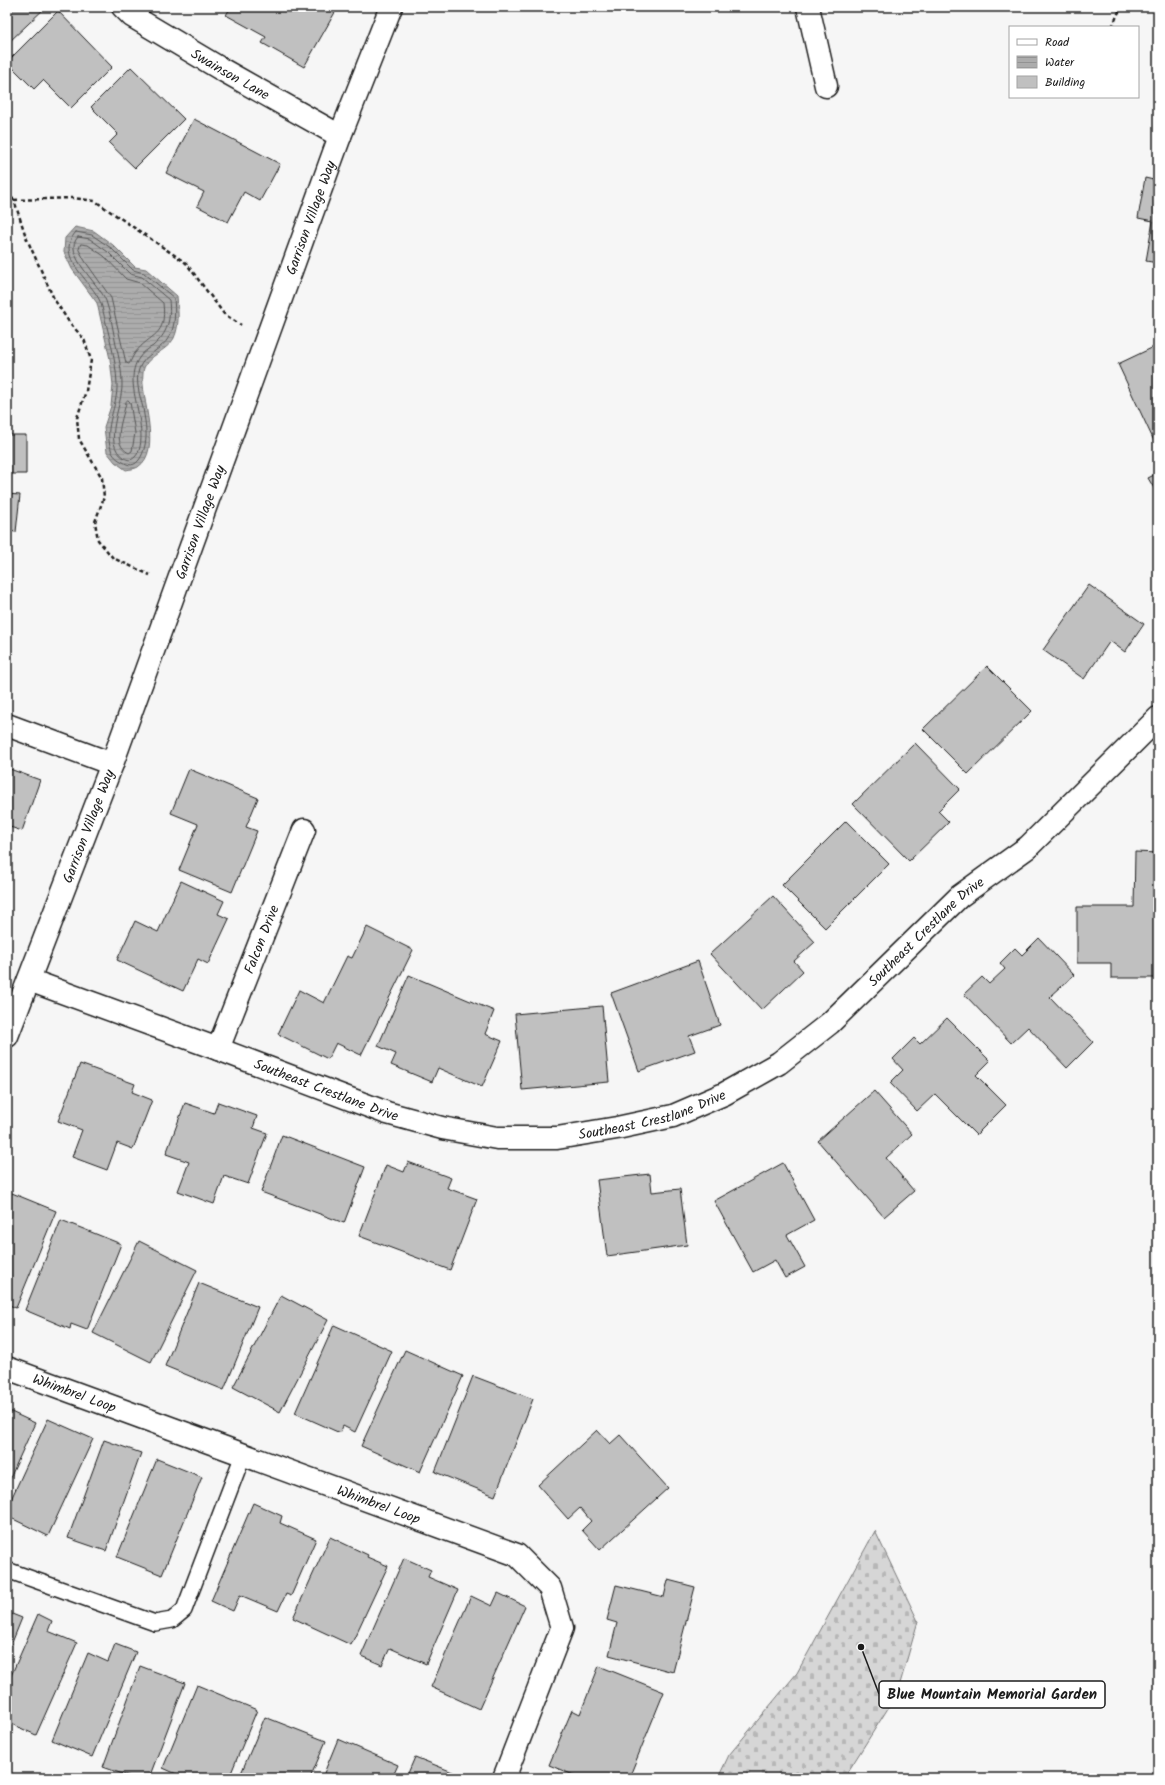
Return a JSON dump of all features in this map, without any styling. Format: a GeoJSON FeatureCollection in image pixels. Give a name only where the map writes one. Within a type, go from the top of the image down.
{"type":"FeatureCollection","features":[{"type":"Feature","properties":{"kind":"street","name":"Swainson Lane"},"geometry":{"type":"LineString","coordinates":[[123,7],[132,16],[340,136]]}},
{"type":"Feature","properties":{"kind":"street","name":"Garrison Village Way"},"geometry":{"type":"LineString","coordinates":[[7,1036],[112,764],[340,136],[391,7]]}},
{"type":"Feature","properties":{"kind":"street"},"geometry":{"type":"LineString","coordinates":[[808,7],[826,86]]}},
{"type":"Feature","properties":{"kind":"street","name":"Southeast Crestlane Drive"},"geometry":{"type":"LineString","coordinates":[[28,980],[218,1049],[387,1113],[442,1128],[497,1138],[557,1138],[674,1116],[724,1094],[780,1063],[830,1023],[960,896],[1028,847],[1158,718]]}},
{"type":"Feature","properties":{"kind":"street"},"geometry":{"type":"LineString","coordinates":[[7,725],[112,764]]}},
{"type":"Feature","properties":{"kind":"street","name":"Falcon Drive"},"geometry":{"type":"LineString","coordinates":[[218,1049],[304,830]]}},
{"type":"Feature","properties":{"kind":"street","name":"Whimbrel Loop"},"geometry":{"type":"LineString","coordinates":[[7,1368],[517,1555],[550,1588],[562,1628],[504,1778]]}},
{"type":"Feature","properties":{"kind":"lane"},"geometry":{"type":"LineString","coordinates":[[7,1570],[155,1623],[172,1620],[184,1610],[243,1455]]}},
{"type":"Feature","properties":{"kind":"path"},"geometry":{"type":"LineString","coordinates":[[1112,26],[1121,7]]}},
{"type":"Feature","properties":{"kind":"path"},"geometry":{"type":"LineString","coordinates":[[7,193],[14,200],[26,237],[40,272],[54,299],[84,339],[91,360],[86,390],[77,418],[79,439],[102,478],[104,497],[95,522],[98,540],[113,558],[141,570],[175,589]]}},
{"type":"Feature","properties":{"kind":"path"},"geometry":{"type":"LineString","coordinates":[[14,200],[73,198],[95,201],[186,262],[224,314],[243,326],[267,336]]}},
{"type":"Feature","properties":{"kind":"green space"},"geometry":{"type":"Polygon","coordinates":[[[875,1531],[918,1621],[897,1694],[844,1778],[718,1778],[729,1755],[797,1673],[875,1531]]]}},
{"type":"Feature","properties":{"kind":"water"},"geometry":{"type":"Polygon","coordinates":[[[75,227],[94,231],[113,245],[135,267],[146,269],[177,296],[178,322],[174,338],[171,343],[151,358],[144,367],[143,384],[149,423],[149,449],[145,459],[138,467],[134,469],[126,470],[115,462],[107,452],[104,427],[111,406],[113,385],[110,359],[97,303],[72,269],[64,252],[65,238],[75,227]]]}},
{"type":"Feature","properties":{"kind":"building"},"geometry":{"type":"Polygon","coordinates":[[[7,7],[46,7],[9,42],[7,40],[7,7]]]}},
{"type":"Feature","properties":{"kind":"building"},"geometry":{"type":"Polygon","coordinates":[[[231,7],[338,7],[304,67],[262,43],[266,37],[226,15],[231,7]]]}},
{"type":"Feature","properties":{"kind":"building"},"geometry":{"type":"Polygon","coordinates":[[[58,11],[112,67],[71,108],[43,80],[34,89],[7,62],[58,11]]]}},
{"type":"Feature","properties":{"kind":"building"},"geometry":{"type":"Polygon","coordinates":[[[131,67],[184,119],[135,168],[109,143],[118,134],[91,107],[131,67]]]}},
{"type":"Feature","properties":{"kind":"building"},"geometry":{"type":"Polygon","coordinates":[[[194,119],[280,164],[260,201],[244,192],[228,222],[197,206],[204,192],[166,173],[194,119]]]}},
{"type":"Feature","properties":{"kind":"building"},"geometry":{"type":"Polygon","coordinates":[[[1145,178],[1158,181],[1158,263],[1146,261],[1153,221],[1138,218],[1145,178]]]}},
{"type":"Feature","properties":{"kind":"building"},"geometry":{"type":"Polygon","coordinates":[[[1158,345],[1158,439],[1154,441],[1118,364],[1158,345]]]}},
{"type":"Feature","properties":{"kind":"building"},"geometry":{"type":"Polygon","coordinates":[[[7,396],[10,396],[10,435],[26,435],[26,474],[7,474],[7,396]]]}},
{"type":"Feature","properties":{"kind":"building"},"geometry":{"type":"Polygon","coordinates":[[[1158,473],[1158,495],[1148,478],[1158,473]]]}},
{"type":"Feature","properties":{"kind":"building"},"geometry":{"type":"Polygon","coordinates":[[[7,494],[20,495],[16,532],[7,531],[7,494]]]}},
{"type":"Feature","properties":{"kind":"building"},"geometry":{"type":"Polygon","coordinates":[[[1089,585],[1144,624],[1125,652],[1110,641],[1084,679],[1043,650],[1089,585]]]}},
{"type":"Feature","properties":{"kind":"building"},"geometry":{"type":"Polygon","coordinates":[[[987,666],[1032,711],[968,774],[923,729],[987,666]]]}},
{"type":"Feature","properties":{"kind":"building"},"geometry":{"type":"Polygon","coordinates":[[[915,743],[960,789],[938,811],[949,822],[909,861],[853,804],[915,743]]]}},
{"type":"Feature","properties":{"kind":"building"},"geometry":{"type":"Polygon","coordinates":[[[7,768],[40,780],[22,831],[7,826],[7,768]]]}},
{"type":"Feature","properties":{"kind":"building"},"geometry":{"type":"Polygon","coordinates":[[[189,769],[258,798],[246,827],[257,831],[232,892],[179,870],[198,824],[171,813],[189,769]]]}},
{"type":"Feature","properties":{"kind":"building"},"geometry":{"type":"Polygon","coordinates":[[[846,821],[889,864],[825,928],[782,885],[846,821]]]}},
{"type":"Feature","properties":{"kind":"building"},"geometry":{"type":"Polygon","coordinates":[[[1135,852],[1158,853],[1158,978],[1111,978],[1111,963],[1077,963],[1077,907],[1134,907],[1135,852]]]}},
{"type":"Feature","properties":{"kind":"building"},"geometry":{"type":"Polygon","coordinates":[[[181,881],[224,901],[218,914],[229,919],[208,964],[198,959],[183,991],[117,960],[135,921],[158,932],[181,881]]]}},
{"type":"Feature","properties":{"kind":"building"},"geometry":{"type":"Polygon","coordinates":[[[773,896],[815,942],[794,961],[803,971],[762,1010],[710,954],[773,896]]]}},
{"type":"Feature","properties":{"kind":"building"},"geometry":{"type":"Polygon","coordinates":[[[367,927],[413,950],[361,1055],[336,1043],[328,1059],[278,1034],[299,990],[324,1003],[347,956],[352,958],[367,927]]]}},
{"type":"Feature","properties":{"kind":"building"},"geometry":{"type":"Polygon","coordinates":[[[1039,938],[1074,975],[1050,997],[1093,1042],[1067,1068],[1028,1027],[1011,1043],[964,994],[982,977],[989,984],[1005,969],[1000,963],[1015,948],[1022,955],[1039,938]]]}},
{"type":"Feature","properties":{"kind":"building"},"geometry":{"type":"Polygon","coordinates":[[[698,961],[720,1025],[689,1036],[695,1051],[639,1071],[611,993],[698,961]]]}},
{"type":"Feature","properties":{"kind":"building"},"geometry":{"type":"Polygon","coordinates":[[[409,975],[494,1011],[485,1034],[502,1041],[482,1087],[438,1068],[432,1082],[391,1065],[396,1054],[378,1046],[409,975]]]}},
{"type":"Feature","properties":{"kind":"building"},"geometry":{"type":"Polygon","coordinates":[[[602,1006],[609,1082],[522,1090],[515,1014],[602,1006]]]}},
{"type":"Feature","properties":{"kind":"building"},"geometry":{"type":"Polygon","coordinates":[[[947,1018],[990,1061],[976,1075],[1006,1105],[976,1135],[935,1094],[917,1111],[890,1083],[903,1070],[893,1059],[914,1038],[920,1044],[947,1018]]]}},
{"type":"Feature","properties":{"kind":"building"},"geometry":{"type":"Polygon","coordinates":[[[80,1064],[135,1084],[132,1092],[152,1100],[133,1149],[117,1143],[107,1170],[72,1157],[82,1130],[58,1121],[80,1064]]]}},
{"type":"Feature","properties":{"kind":"building"},"geometry":{"type":"Polygon","coordinates":[[[874,1091],[912,1134],[886,1158],[914,1191],[884,1217],[818,1141],[874,1091]]]}},
{"type":"Feature","properties":{"kind":"building"},"geometry":{"type":"Polygon","coordinates":[[[218,1102],[257,1116],[253,1128],[267,1133],[248,1184],[224,1176],[214,1204],[178,1191],[189,1162],[166,1154],[185,1103],[214,1113],[218,1102]]]}},
{"type":"Feature","properties":{"kind":"building"},"geometry":{"type":"Polygon","coordinates":[[[282,1135],[365,1167],[344,1223],[261,1192],[282,1135]]]}},
{"type":"Feature","properties":{"kind":"building"},"geometry":{"type":"Polygon","coordinates":[[[408,1162],[451,1178],[447,1188],[477,1199],[450,1270],[359,1236],[386,1165],[404,1172],[408,1162]]]}},
{"type":"Feature","properties":{"kind":"building"},"geometry":{"type":"Polygon","coordinates":[[[783,1163],[814,1220],[787,1235],[805,1267],[785,1278],[775,1260],[753,1272],[714,1201],[783,1163]]]}},
{"type":"Feature","properties":{"kind":"building"},"geometry":{"type":"Polygon","coordinates":[[[650,1174],[652,1192],[680,1189],[687,1245],[607,1256],[597,1180],[650,1174]]]}},
{"type":"Feature","properties":{"kind":"building"},"geometry":{"type":"Polygon","coordinates":[[[7,1191],[56,1211],[16,1308],[7,1304],[7,1191]]]}},
{"type":"Feature","properties":{"kind":"building"},"geometry":{"type":"Polygon","coordinates":[[[61,1220],[121,1244],[87,1330],[71,1324],[70,1329],[25,1310],[61,1220]]]}},
{"type":"Feature","properties":{"kind":"building"},"geometry":{"type":"Polygon","coordinates":[[[139,1241],[197,1270],[151,1362],[93,1333],[139,1241]]]}},
{"type":"Feature","properties":{"kind":"building"},"geometry":{"type":"Polygon","coordinates":[[[199,1283],[258,1307],[224,1390],[165,1366],[199,1283]]]}},
{"type":"Feature","properties":{"kind":"building"},"geometry":{"type":"Polygon","coordinates":[[[281,1295],[328,1320],[280,1412],[233,1387],[281,1295]]]}},
{"type":"Feature","properties":{"kind":"building"},"geometry":{"type":"Polygon","coordinates":[[[334,1325],[392,1351],[355,1432],[343,1426],[340,1433],[295,1413],[334,1325]]]}},
{"type":"Feature","properties":{"kind":"building"},"geometry":{"type":"Polygon","coordinates":[[[405,1350],[463,1376],[420,1472],[361,1446],[405,1350]]]}},
{"type":"Feature","properties":{"kind":"building"},"geometry":{"type":"Polygon","coordinates":[[[473,1376],[533,1399],[495,1496],[435,1472],[473,1376]]]}},
{"type":"Feature","properties":{"kind":"building"},"geometry":{"type":"Polygon","coordinates":[[[7,1410],[35,1423],[7,1485],[7,1410]]]}},
{"type":"Feature","properties":{"kind":"building"},"geometry":{"type":"Polygon","coordinates":[[[48,1419],[93,1439],[48,1536],[7,1516],[7,1508],[48,1419]]]}},
{"type":"Feature","properties":{"kind":"building"},"geometry":{"type":"Polygon","coordinates":[[[597,1430],[610,1444],[620,1435],[668,1488],[600,1550],[582,1530],[591,1521],[580,1508],[568,1519],[538,1485],[597,1430]]]}},
{"type":"Feature","properties":{"kind":"building"},"geometry":{"type":"Polygon","coordinates":[[[104,1440],[141,1453],[106,1551],[68,1538],[104,1440]]]}},
{"type":"Feature","properties":{"kind":"building"},"geometry":{"type":"Polygon","coordinates":[[[157,1459],[202,1477],[162,1575],[117,1557],[157,1459]]]}},
{"type":"Feature","properties":{"kind":"building"},"geometry":{"type":"Polygon","coordinates":[[[253,1503],[282,1516],[280,1523],[316,1539],[291,1596],[286,1594],[278,1611],[240,1595],[233,1611],[211,1601],[253,1503]]]}},
{"type":"Feature","properties":{"kind":"building"},"geometry":{"type":"Polygon","coordinates":[[[330,1537],[368,1555],[367,1557],[388,1566],[351,1645],[293,1618],[330,1537]]]}},
{"type":"Feature","properties":{"kind":"building"},"geometry":{"type":"Polygon","coordinates":[[[404,1558],[431,1570],[428,1577],[458,1590],[426,1664],[390,1648],[382,1665],[361,1656],[404,1558]]]}},
{"type":"Feature","properties":{"kind":"building"},"geometry":{"type":"Polygon","coordinates":[[[668,1580],[695,1587],[673,1672],[609,1655],[617,1623],[607,1620],[616,1585],[664,1597],[668,1580]]]}},
{"type":"Feature","properties":{"kind":"building"},"geometry":{"type":"Polygon","coordinates":[[[498,1593],[525,1606],[479,1709],[431,1687],[471,1596],[492,1606],[498,1593]]]}},
{"type":"Feature","properties":{"kind":"building"},"geometry":{"type":"Polygon","coordinates":[[[7,1612],[22,1618],[7,1655],[7,1612]]]}},
{"type":"Feature","properties":{"kind":"building"},"geometry":{"type":"Polygon","coordinates":[[[38,1614],[52,1621],[48,1631],[77,1643],[36,1735],[7,1722],[7,1685],[38,1614]]]}},
{"type":"Feature","properties":{"kind":"building"},"geometry":{"type":"Polygon","coordinates":[[[115,1644],[136,1652],[92,1757],[52,1740],[88,1653],[108,1662],[115,1644]]]}},
{"type":"Feature","properties":{"kind":"building"},"geometry":{"type":"Polygon","coordinates":[[[140,1666],[185,1683],[149,1778],[134,1778],[103,1767],[140,1666]]]}},
{"type":"Feature","properties":{"kind":"building"},"geometry":{"type":"Polygon","coordinates":[[[599,1666],[664,1692],[629,1778],[581,1778],[549,1765],[572,1710],[580,1714],[599,1666]]]}},
{"type":"Feature","properties":{"kind":"building"},"geometry":{"type":"Polygon","coordinates":[[[197,1685],[257,1710],[229,1778],[180,1778],[181,1776],[163,1768],[197,1685]]]}},
{"type":"Feature","properties":{"kind":"building"},"geometry":{"type":"Polygon","coordinates":[[[265,1717],[326,1741],[310,1778],[239,1778],[265,1717]]]}},
{"type":"Feature","properties":{"kind":"building"},"geometry":{"type":"Polygon","coordinates":[[[338,1739],[398,1765],[392,1778],[322,1778],[338,1739]]]}},
{"type":"Feature","properties":{"kind":"building"},"geometry":{"type":"Polygon","coordinates":[[[415,1757],[465,1777],[406,1778],[415,1757]]]}},
{"type":"Feature","properties":{"kind":"place","name":"Blue Mountain Memorial Garden"},"geometry":{"type":"Point","coordinates":[861,1647]}}]}
